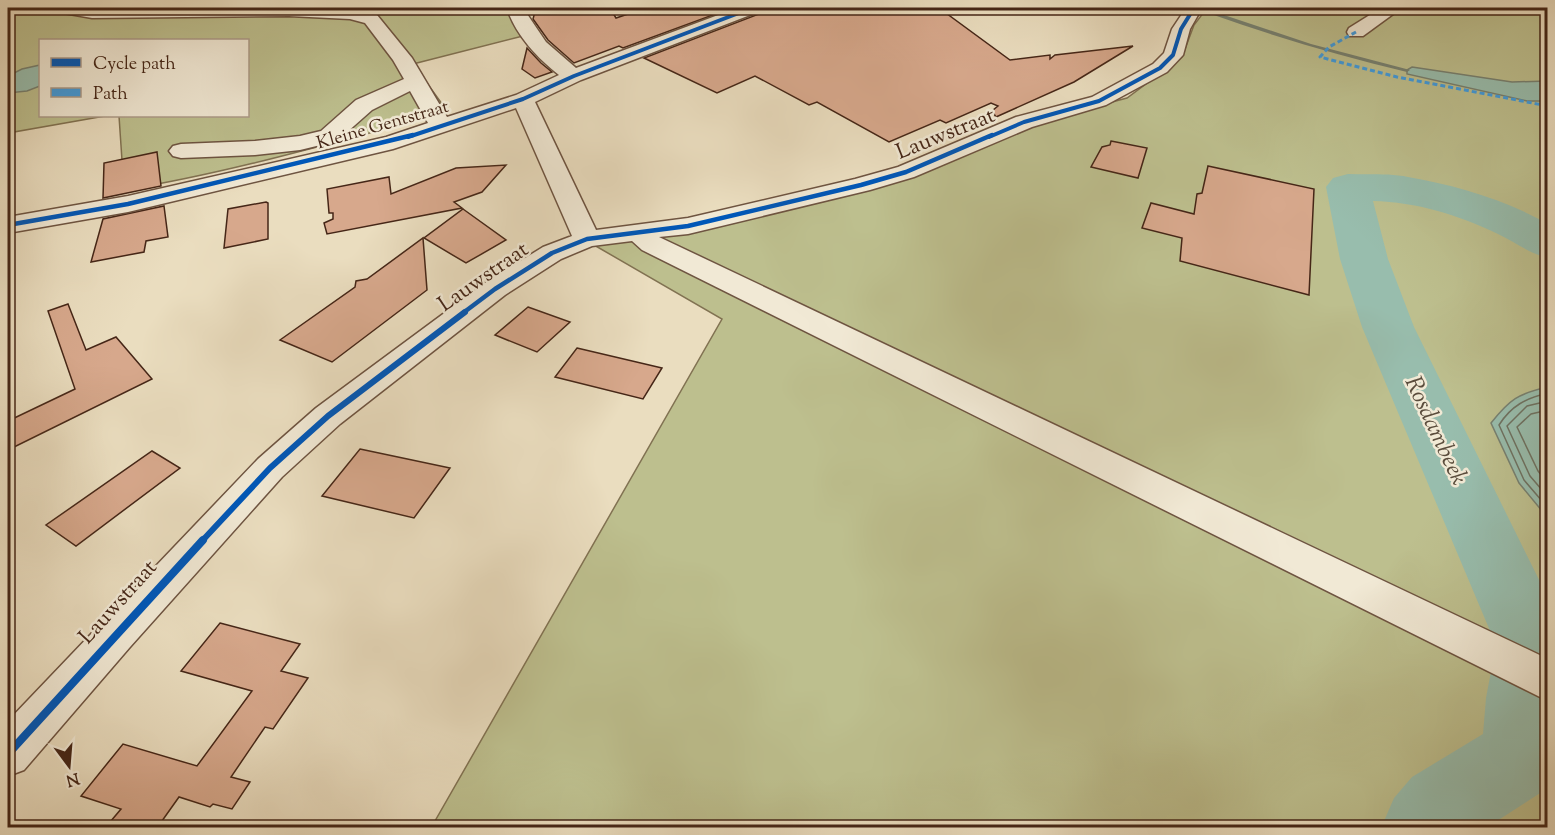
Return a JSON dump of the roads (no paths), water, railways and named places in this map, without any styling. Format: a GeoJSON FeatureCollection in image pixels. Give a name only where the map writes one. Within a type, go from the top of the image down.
{"type":"FeatureCollection","features":[{"type":"Feature","properties":{"kind":"street"},"geometry":{"type":"LineString","coordinates":[[64,8],[92,13],[289,11],[350,14],[371,19],[402,58],[441,126]]}},
{"type":"Feature","properties":{"kind":"street"},"geometry":{"type":"LineString","coordinates":[[515,8],[522,26],[561,68],[574,76]]}},
{"type":"Feature","properties":{"kind":"street","name":"Kleine Gentstraat"},"geometry":{"type":"LineString","coordinates":[[8,225],[140,201],[393,142],[523,99],[574,76],[752,8]]}},
{"type":"Feature","properties":{"kind":"street","name":"Lauwstraat"},"geometry":{"type":"LineString","coordinates":[[8,754],[115,634],[270,468],[328,416],[495,289],[552,254],[587,239],[688,226],[783,205],[906,172],[1024,122],[1099,101],[1124,90],[1167,62],[1173,55],[1181,29],[1194,8]]}},
{"type":"Feature","properties":{"kind":"street"},"geometry":{"type":"LineString","coordinates":[[1356,32],[1391,9],[1389,8]]}},
{"type":"Feature","properties":{"kind":"street"},"geometry":{"type":"LineString","coordinates":[[181,152],[255,148],[300,143],[329,136],[364,105],[415,81]]}},
{"type":"Feature","properties":{"kind":"street"},"geometry":{"type":"LineString","coordinates":[[523,99],[587,239]]}},
{"type":"Feature","properties":{"kind":"street"},"geometry":{"type":"LineString","coordinates":[[638,233],[651,244],[1548,681]]}},
{"type":"Feature","properties":{"kind":"water"},"geometry":{"type":"Polygon","coordinates":[[[39,65],[39,86],[27,91],[8,93],[8,76],[22,69],[39,65]]]}},
{"type":"Feature","properties":{"kind":"water"},"geometry":{"type":"Polygon","coordinates":[[[1412,67],[1512,82],[1547,81],[1547,101],[1527,101],[1407,74],[1407,70],[1412,67]]]}},
{"type":"Feature","properties":{"kind":"water"},"geometry":{"type":"Polygon","coordinates":[[[1548,387],[1547,517],[1519,483],[1491,423],[1515,399],[1548,387]]]}},
{"type":"Feature","properties":{"kind":"waterway","name":"Rosdambeek"},"geometry":{"type":"LineString","coordinates":[[1209,8],[1213,13],[1285,38],[1407,70]]}},
{"type":"Feature","properties":{"kind":"waterway","name":"Rosdambeek"},"geometry":{"type":"LineString","coordinates":[[1424,828],[1442,807],[1522,757],[1525,698],[1533,645],[1388,327],[1364,259],[1348,187],[1406,189],[1482,210],[1516,225],[1548,244]]}}]}
